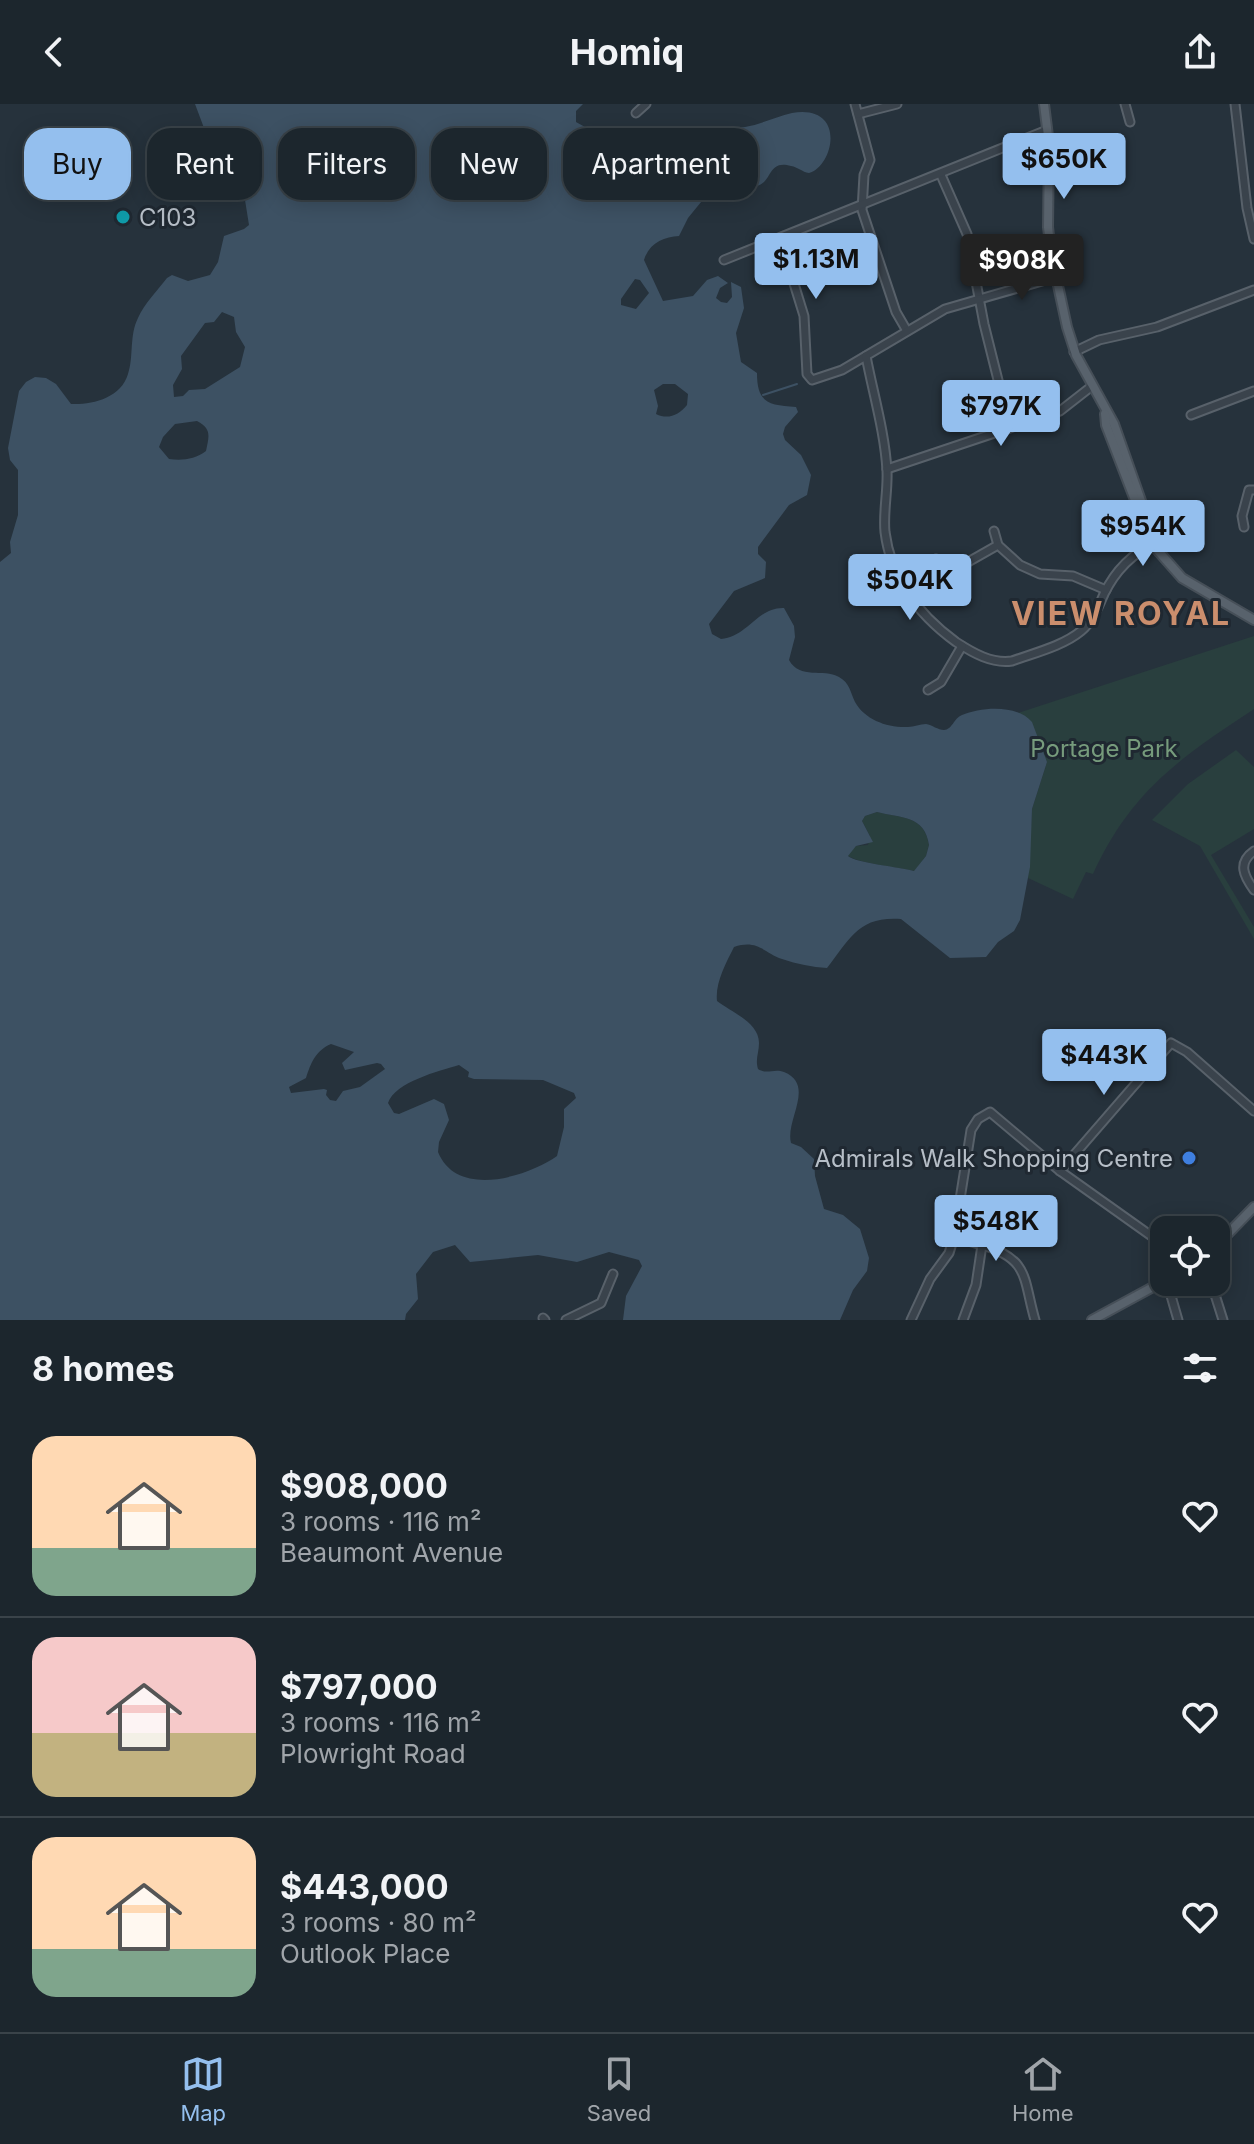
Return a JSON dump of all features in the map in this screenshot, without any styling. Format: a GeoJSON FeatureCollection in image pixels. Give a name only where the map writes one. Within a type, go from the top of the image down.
{"type":"FeatureCollection","features":[{"type":"Feature","properties":{"kind":"main road"},"geometry":{"type":"LineString","coordinates":[[1044,104],[1048,227],[1074,352],[1105,411],[1106,425],[1159,552],[1182,578],[1254,620]]}},
{"type":"Feature","properties":{"kind":"main road"},"geometry":{"type":"LineString","coordinates":[[1230,1232],[1254,1207]]}},
{"type":"Feature","properties":{"kind":"main road"},"geometry":{"type":"LineString","coordinates":[[1092,1320],[1150,1289]]}},
{"type":"Feature","properties":{"kind":"street"},"geometry":{"type":"LineString","coordinates":[[636,113],[646,104]]}},
{"type":"Feature","properties":{"kind":"street"},"geometry":{"type":"LineString","coordinates":[[855,104],[870,160],[864,175],[861,207],[896,312],[907,331]]}},
{"type":"Feature","properties":{"kind":"street"},"geometry":{"type":"LineString","coordinates":[[858,114],[897,104]]}},
{"type":"Feature","properties":{"kind":"street"},"geometry":{"type":"LineString","coordinates":[[1125,104],[1130,122]]}},
{"type":"Feature","properties":{"kind":"street"},"geometry":{"type":"LineString","coordinates":[[1235,104],[1247,208],[1254,239]]}},
{"type":"Feature","properties":{"kind":"street"},"geometry":{"type":"LineString","coordinates":[[724,260],[1047,130]]}},
{"type":"Feature","properties":{"kind":"street"},"geometry":{"type":"LineString","coordinates":[[941,175],[967,234],[1010,428]]}},
{"type":"Feature","properties":{"kind":"street"},"geometry":{"type":"LineString","coordinates":[[780,238],[804,316],[807,374],[810,379],[842,370],[945,309],[1056,277]]}},
{"type":"Feature","properties":{"kind":"street"},"geometry":{"type":"LineString","coordinates":[[1074,352],[1099,340],[1157,327],[1254,290]]}},
{"type":"Feature","properties":{"kind":"street"},"geometry":{"type":"LineString","coordinates":[[866,356],[887,469],[885,532],[894,566],[910,599],[936,627],[962,646],[1001,663],[1080,632],[1093,619],[1106,590],[1127,562],[1155,543]]}},
{"type":"Feature","properties":{"kind":"street"},"geometry":{"type":"LineString","coordinates":[[887,469],[1060,411],[1092,386]]}},
{"type":"Feature","properties":{"kind":"street"},"geometry":{"type":"LineString","coordinates":[[1191,415],[1254,391]]}},
{"type":"Feature","properties":{"kind":"street"},"geometry":{"type":"LineString","coordinates":[[1244,527],[1242,516],[1252,490]]}},
{"type":"Feature","properties":{"kind":"street"},"geometry":{"type":"LineString","coordinates":[[994,531],[998,545],[1020,565],[1040,574],[1073,576],[1106,590]]}},
{"type":"Feature","properties":{"kind":"street"},"geometry":{"type":"LineString","coordinates":[[936,559],[945,570],[954,570],[998,545]]}},
{"type":"Feature","properties":{"kind":"street"},"geometry":{"type":"LineString","coordinates":[[928,690],[941,682],[962,646]]}},
{"type":"Feature","properties":{"kind":"street"},"geometry":{"type":"LineString","coordinates":[[1254,851],[1245,858],[1243,867],[1254,890]]}},
{"type":"Feature","properties":{"kind":"street"},"geometry":{"type":"LineString","coordinates":[[1060,1171],[1171,1043],[1187,1052],[1254,1111]]}},
{"type":"Feature","properties":{"kind":"street"},"geometry":{"type":"LineString","coordinates":[[911,1320],[930,1279],[949,1253],[971,1130],[978,1119],[990,1112],[1060,1171],[1150,1235]]}},
{"type":"Feature","properties":{"kind":"street"},"geometry":{"type":"LineString","coordinates":[[954,1237],[1004,1251],[1021,1266],[1035,1320]]}},
{"type":"Feature","properties":{"kind":"street"},"geometry":{"type":"LineString","coordinates":[[963,1320],[976,1285],[982,1245]]}},
{"type":"Feature","properties":{"kind":"street"},"geometry":{"type":"LineString","coordinates":[[566,1320],[601,1303],[613,1274]]}},
{"type":"Feature","properties":{"kind":"street"},"geometry":{"type":"LineString","coordinates":[[1170,1296],[1178,1320]]}},
{"type":"Feature","properties":{"kind":"street"},"geometry":{"type":"LineString","coordinates":[[1215,1296],[1223,1320]]}},
{"type":"Feature","properties":{"kind":"green space","name":"Portage Park"},"geometry":{"type":"Polygon","coordinates":[[[1254,636],[1254,709],[1181,761],[1141,798],[1108,845],[1093,874],[1086,872],[1073,899],[1028,878],[1032,809],[1047,762],[1018,713],[1254,636]]]}},
{"type":"Feature","properties":{"kind":"green space","name":"Portage Park"},"geometry":{"type":"Polygon","coordinates":[[[1236,750],[1254,767],[1254,829],[1211,855],[1254,927],[1254,939],[1200,846],[1152,820],[1188,784],[1236,750]]]}},
{"type":"Feature","properties":{"kind":"green space"},"geometry":{"type":"Polygon","coordinates":[[[877,812],[917,823],[927,835],[929,845],[926,856],[915,871],[869,863],[847,855],[856,846],[868,845],[870,836],[862,821],[865,816],[877,812]]]}},
{"type":"Feature","properties":{"kind":"water"},"geometry":{"type":"Polygon","coordinates":[[[195,104],[583,104],[576,111],[576,122],[590,128],[563,128],[563,200],[703,200],[679,236],[658,242],[649,249],[644,260],[663,301],[693,296],[707,280],[718,276],[728,283],[720,288],[716,298],[721,302],[727,303],[732,297],[731,282],[741,287],[744,308],[736,333],[741,362],[757,373],[762,397],[772,404],[796,407],[798,412],[783,434],[801,455],[811,475],[807,495],[789,505],[758,547],[758,554],[766,562],[765,578],[734,591],[709,624],[712,634],[721,639],[730,637],[767,612],[784,608],[794,626],[795,637],[789,660],[799,670],[843,679],[859,708],[878,722],[910,727],[926,724],[944,730],[970,712],[998,709],[1017,712],[1032,722],[1047,762],[1032,809],[1030,867],[1020,920],[1014,931],[998,942],[986,957],[950,958],[901,919],[886,919],[875,921],[856,932],[827,968],[793,962],[755,946],[742,945],[734,947],[722,973],[717,1001],[754,1029],[759,1043],[758,1069],[784,1072],[798,1085],[791,1143],[801,1147],[814,1159],[824,1209],[843,1215],[860,1229],[869,1258],[867,1271],[853,1290],[840,1320],[623,1320],[626,1296],[642,1266],[639,1260],[609,1252],[577,1262],[538,1255],[470,1262],[455,1245],[433,1252],[416,1274],[418,1299],[405,1320],[0,1320],[0,562],[11,553],[10,542],[18,515],[18,470],[10,460],[8,448],[19,391],[35,377],[46,378],[56,384],[71,404],[96,401],[119,389],[128,374],[135,325],[151,297],[172,275],[188,281],[210,275],[218,262],[224,236],[249,225],[245,200],[262,200],[262,128],[204,128],[195,104]],[[635,279],[621,299],[621,305],[636,309],[649,293],[640,280],[635,279]],[[222,312],[214,322],[205,323],[181,356],[182,369],[173,385],[174,397],[183,396],[189,390],[205,389],[240,367],[245,347],[236,332],[234,317],[222,312]],[[663,384],[654,390],[658,406],[656,414],[673,416],[687,405],[688,394],[675,384],[663,384]],[[197,421],[175,424],[163,437],[159,447],[169,459],[193,458],[206,451],[208,437],[205,427],[197,421]],[[877,812],[865,816],[862,821],[873,842],[856,846],[848,856],[914,871],[926,856],[929,845],[922,828],[903,817],[877,812]],[[331,1044],[317,1054],[306,1078],[289,1087],[291,1093],[324,1089],[330,1100],[336,1101],[343,1091],[360,1087],[385,1069],[377,1063],[345,1070],[342,1063],[354,1052],[331,1044]],[[459,1065],[408,1083],[388,1103],[394,1113],[399,1114],[434,1099],[444,1104],[449,1120],[438,1152],[447,1167],[460,1175],[493,1180],[528,1171],[557,1156],[564,1127],[564,1109],[576,1098],[574,1093],[543,1080],[474,1079],[468,1077],[469,1072],[459,1065]]]}},
{"type":"Feature","properties":{"kind":"water"},"geometry":{"type":"Polygon","coordinates":[[[792,113],[810,113],[821,118],[828,126],[830,137],[829,149],[818,168],[809,173],[778,166],[758,185],[758,128],[717,128],[745,127],[792,113]]]}},
{"type":"Feature","properties":{"kind":"waterway"},"geometry":{"type":"LineString","coordinates":[[763,395],[797,384]]}},
{"type":"Feature","properties":{"kind":"place","name":"C103"},"geometry":{"type":"Point","coordinates":[123,217]}},
{"type":"Feature","properties":{"kind":"place","name":"Admirals Walk Shopping Centre"},"geometry":{"type":"Point","coordinates":[1189,1158]}},
{"type":"Feature","properties":{"kind":"district","name":"VIEW ROYAL"},"geometry":{"type":"Point","coordinates":[1121,613]}}]}
